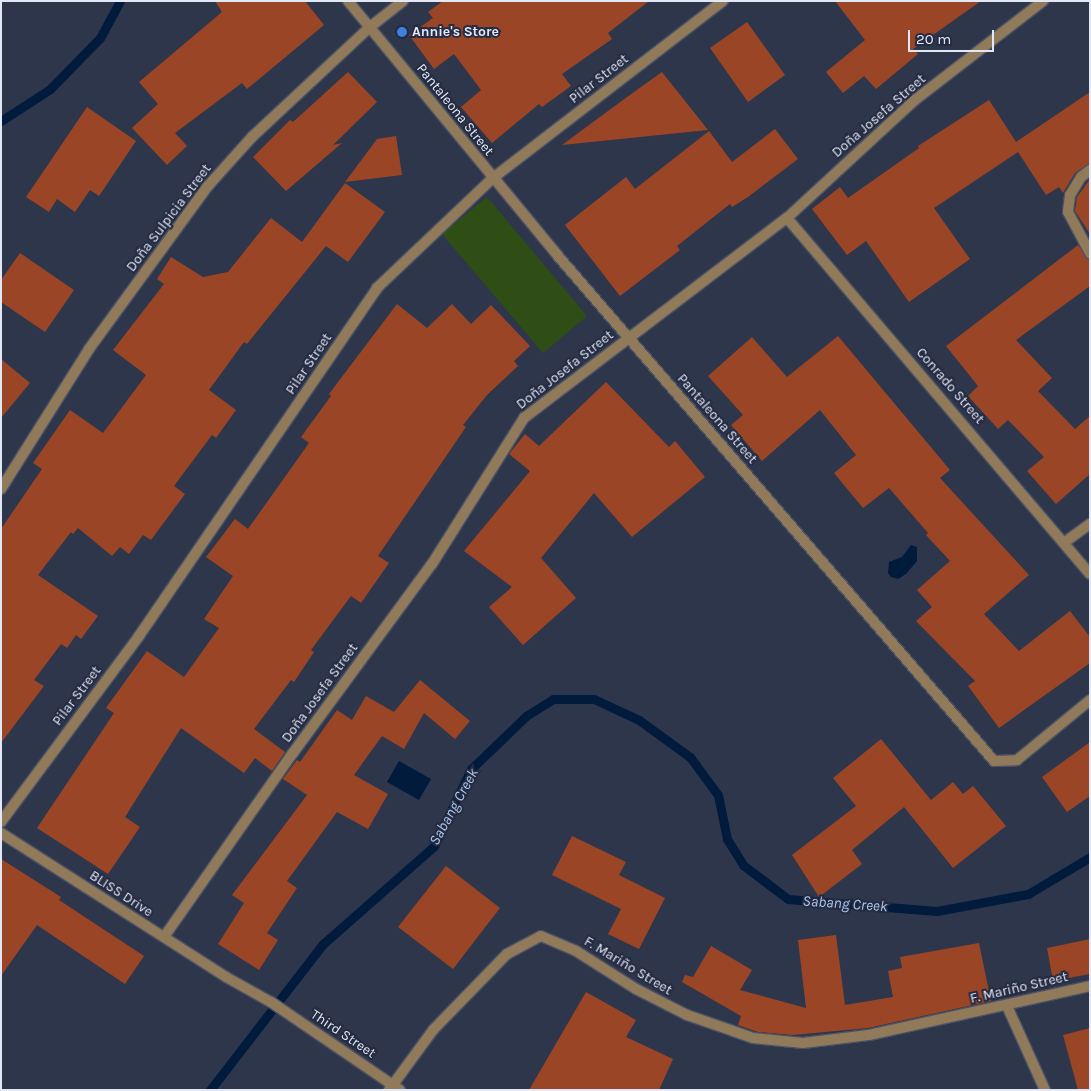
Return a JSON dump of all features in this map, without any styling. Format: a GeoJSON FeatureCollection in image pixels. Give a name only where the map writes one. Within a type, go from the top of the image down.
{"type":"FeatureCollection","features":[{"type":"Feature","properties":{"kind":"street","name":"Pantaleona Street"},"geometry":{"type":"LineString","coordinates":[[348,1],[493,178],[994,761],[1017,760],[1090,700]]}},
{"type":"Feature","properties":{"kind":"street","name":"Doña Sulpicia Street"},"geometry":{"type":"LineString","coordinates":[[1,489],[89,349],[208,186],[252,137],[370,27],[403,1]]}},
{"type":"Feature","properties":{"kind":"street","name":"Pilar Street"},"geometry":{"type":"LineString","coordinates":[[1,822],[139,636],[377,288],[493,178],[724,1]]}},
{"type":"Feature","properties":{"kind":"street","name":"Doña Josefa Street"},"geometry":{"type":"LineString","coordinates":[[164,937],[293,753],[432,564],[524,418],[787,218],[915,100],[1043,1]]}},
{"type":"Feature","properties":{"kind":"street"},"geometry":{"type":"LineString","coordinates":[[1090,170],[1081,177],[1070,195],[1068,212],[1090,253]]}},
{"type":"Feature","properties":{"kind":"street","name":"Conrado Street"},"geometry":{"type":"LineString","coordinates":[[787,218],[1066,542],[1090,574]]}},
{"type":"Feature","properties":{"kind":"street"},"geometry":{"type":"LineString","coordinates":[[1066,542],[1090,524]]}},
{"type":"Feature","properties":{"kind":"street","name":"BLISS Drive"},"geometry":{"type":"LineString","coordinates":[[1,833],[226,978]]}},
{"type":"Feature","properties":{"kind":"street","name":"F. Mariño Street"},"geometry":{"type":"LineString","coordinates":[[394,1088],[433,1030],[506,954],[541,936],[576,951],[636,990],[687,1015],[753,1038],[813,1042],[869,1035],[1007,1006],[1090,986]]}},
{"type":"Feature","properties":{"kind":"street","name":"Third Street"},"geometry":{"type":"LineString","coordinates":[[226,978],[271,1002],[394,1088]]}},
{"type":"Feature","properties":{"kind":"street"},"geometry":{"type":"LineString","coordinates":[[1007,1006],[1045,1090]]}},
{"type":"Feature","properties":{"kind":"green space"},"geometry":{"type":"Polygon","coordinates":[[[487,197],[587,316],[543,353],[442,234],[487,197]]]}},
{"type":"Feature","properties":{"kind":"water"},"geometry":{"type":"Polygon","coordinates":[[[911,545],[917,547],[917,561],[906,574],[898,579],[891,577],[888,573],[889,562],[902,557],[911,545]]]}},
{"type":"Feature","properties":{"kind":"water"},"geometry":{"type":"Polygon","coordinates":[[[399,761],[431,779],[419,800],[387,782],[399,761]]]}},
{"type":"Feature","properties":{"kind":"building"},"geometry":{"type":"Polygon","coordinates":[[[215,1],[305,1],[324,25],[247,89],[242,83],[175,133],[187,146],[167,165],[132,128],[158,104],[139,82],[222,12],[215,1]]]}},
{"type":"Feature","properties":{"kind":"building"},"geometry":{"type":"Polygon","coordinates":[[[443,1],[649,1],[608,33],[612,39],[562,74],[571,86],[542,107],[539,104],[492,143],[461,107],[481,90],[454,54],[434,69],[409,35],[433,18],[428,12],[443,1]]]}},
{"type":"Feature","properties":{"kind":"building"},"geometry":{"type":"Polygon","coordinates":[[[835,1],[981,1],[913,49],[918,54],[876,89],[864,76],[843,93],[826,72],[865,40],[835,1]]]}},
{"type":"Feature","properties":{"kind":"building"},"geometry":{"type":"Polygon","coordinates":[[[747,22],[785,75],[748,102],[710,48],[747,22]]]}},
{"type":"Feature","properties":{"kind":"building"},"geometry":{"type":"Polygon","coordinates":[[[348,72],[377,102],[333,145],[342,143],[286,191],[253,157],[290,120],[293,122],[348,72]]]}},
{"type":"Feature","properties":{"kind":"building"},"geometry":{"type":"Polygon","coordinates":[[[662,72],[708,130],[562,145],[627,97],[662,72]]]}},
{"type":"Feature","properties":{"kind":"building"},"geometry":{"type":"Polygon","coordinates":[[[1090,92],[1090,163],[1075,173],[1063,193],[1059,187],[1046,195],[1018,152],[934,208],[970,259],[909,302],[866,241],[847,255],[812,209],[840,187],[848,198],[919,148],[918,146],[989,100],[1016,142],[1090,92]]]}},
{"type":"Feature","properties":{"kind":"building"},"geometry":{"type":"Polygon","coordinates":[[[87,107],[136,141],[99,196],[90,190],[75,212],[57,199],[49,212],[26,197],[87,107]]]}},
{"type":"Feature","properties":{"kind":"building"},"geometry":{"type":"Polygon","coordinates":[[[775,129],[798,159],[748,197],[732,207],[730,204],[677,246],[680,250],[620,296],[565,225],[626,177],[635,189],[709,131],[732,162],[775,129]]]}},
{"type":"Feature","properties":{"kind":"building"},"geometry":{"type":"Polygon","coordinates":[[[396,136],[402,175],[345,182],[377,139],[396,136]]]}},
{"type":"Feature","properties":{"kind":"building"},"geometry":{"type":"Polygon","coordinates":[[[1090,179],[1090,234],[1075,211],[1077,197],[1090,179]]]}},
{"type":"Feature","properties":{"kind":"building"},"geometry":{"type":"Polygon","coordinates":[[[345,183],[385,212],[348,262],[326,246],[247,344],[244,342],[209,390],[236,410],[216,438],[212,435],[174,486],[185,494],[151,540],[143,535],[129,554],[120,547],[112,556],[78,528],[73,534],[71,532],[38,575],[98,616],[81,639],[76,635],[67,648],[61,644],[34,680],[44,686],[1,743],[1,529],[42,469],[33,463],[70,410],[103,433],[146,375],[113,350],[164,284],[157,279],[171,257],[203,277],[228,272],[271,218],[302,242],[345,183]]]}},
{"type":"Feature","properties":{"kind":"building"},"geometry":{"type":"Polygon","coordinates":[[[1078,245],[1090,260],[1090,286],[1016,340],[1052,378],[1038,391],[1075,429],[1090,416],[1090,474],[1056,504],[1027,471],[1044,457],[1008,420],[998,429],[968,396],[978,386],[946,346],[1078,245]]]}},
{"type":"Feature","properties":{"kind":"building"},"geometry":{"type":"Polygon","coordinates":[[[20,253],[74,290],[45,332],[1,302],[1,280],[20,253]]]}},
{"type":"Feature","properties":{"kind":"building"},"geometry":{"type":"Polygon","coordinates":[[[397,304],[427,328],[452,304],[471,324],[491,305],[530,346],[514,361],[518,366],[487,395],[463,425],[466,427],[378,556],[389,563],[361,603],[351,596],[311,650],[314,652],[294,682],[291,680],[254,729],[285,752],[272,771],[255,758],[244,773],[181,728],[125,817],[140,827],[108,874],[37,828],[114,713],[106,708],[147,651],[184,677],[219,628],[204,619],[233,576],[206,557],[235,519],[248,529],[309,443],[301,437],[331,396],[329,394],[397,304]]]}},
{"type":"Feature","properties":{"kind":"building"},"geometry":{"type":"Polygon","coordinates":[[[838,336],[950,470],[940,478],[1029,575],[984,614],[1019,651],[1070,611],[1090,637],[1090,663],[999,728],[968,686],[975,681],[916,621],[932,607],[917,590],[950,561],[926,535],[928,533],[889,488],[863,508],[834,473],[856,455],[820,410],[762,461],[731,425],[743,415],[708,376],[752,337],[787,377],[838,336]]]}},
{"type":"Feature","properties":{"kind":"building"},"geometry":{"type":"Polygon","coordinates":[[[1,359],[30,383],[1,418],[1,359]]]}},
{"type":"Feature","properties":{"kind":"building"},"geometry":{"type":"Polygon","coordinates":[[[606,382],[669,447],[675,441],[705,477],[632,537],[594,493],[541,558],[576,598],[523,645],[489,607],[512,587],[464,551],[530,471],[509,454],[525,434],[539,446],[606,382]]]}},
{"type":"Feature","properties":{"kind":"building"},"geometry":{"type":"Polygon","coordinates":[[[420,680],[470,721],[455,739],[424,713],[404,749],[382,736],[354,775],[388,794],[368,829],[337,812],[287,881],[297,888],[267,933],[278,940],[259,970],[218,944],[244,903],[232,895],[307,795],[283,779],[297,760],[300,762],[337,710],[352,720],[366,696],[394,712],[420,680]]]}},
{"type":"Feature","properties":{"kind":"building"},"geometry":{"type":"Polygon","coordinates":[[[881,739],[931,800],[953,782],[963,794],[973,786],[1006,826],[953,868],[904,807],[852,850],[862,864],[819,897],[792,855],[856,806],[833,778],[881,739]]]}},
{"type":"Feature","properties":{"kind":"building"},"geometry":{"type":"Polygon","coordinates":[[[1090,742],[1090,796],[1067,812],[1042,777],[1090,742]]]}},
{"type":"Feature","properties":{"kind":"building"},"geometry":{"type":"Polygon","coordinates":[[[572,836],[626,862],[619,875],[665,898],[639,949],[608,934],[621,909],[552,875],[572,836]]]}},
{"type":"Feature","properties":{"kind":"building"},"geometry":{"type":"Polygon","coordinates":[[[1,859],[61,897],[59,900],[144,956],[125,984],[37,925],[1,976],[1,859]]]}},
{"type":"Feature","properties":{"kind":"building"},"geometry":{"type":"Polygon","coordinates":[[[446,866],[500,908],[453,969],[398,927],[446,866]]]}},
{"type":"Feature","properties":{"kind":"building"},"geometry":{"type":"Polygon","coordinates":[[[836,935],[845,1005],[893,997],[888,971],[902,968],[900,957],[979,943],[991,1001],[868,1028],[793,1035],[758,1032],[738,1025],[741,1016],[682,982],[685,975],[693,977],[711,946],[752,970],[740,990],[806,1008],[798,940],[836,935]]]}},
{"type":"Feature","properties":{"kind":"building"},"geometry":{"type":"Polygon","coordinates":[[[1090,939],[1090,974],[1053,981],[1047,948],[1090,939]]]}},
{"type":"Feature","properties":{"kind":"building"},"geometry":{"type":"Polygon","coordinates":[[[586,992],[636,1020],[626,1037],[673,1059],[659,1090],[529,1090],[586,992]]]}},
{"type":"Feature","properties":{"kind":"building"},"geometry":{"type":"Polygon","coordinates":[[[1090,1028],[1090,1090],[1078,1090],[1063,1035],[1090,1028]]]}},
{"type":"Feature","properties":{"kind":"waterway"},"geometry":{"type":"LineString","coordinates":[[1,121],[50,89],[100,38],[120,1]]}},
{"type":"Feature","properties":{"kind":"waterway","name":"Sabang Creek"},"geometry":{"type":"LineString","coordinates":[[210,1090],[323,944],[434,846],[471,769],[526,716],[553,699],[594,699],[639,720],[690,757],[718,795],[727,839],[743,865],[788,899],[937,911],[1028,894],[1090,857]]}},
{"type":"Feature","properties":{"kind":"place","name":"Annie's Store"},"geometry":{"type":"Point","coordinates":[402,32]}}]}
